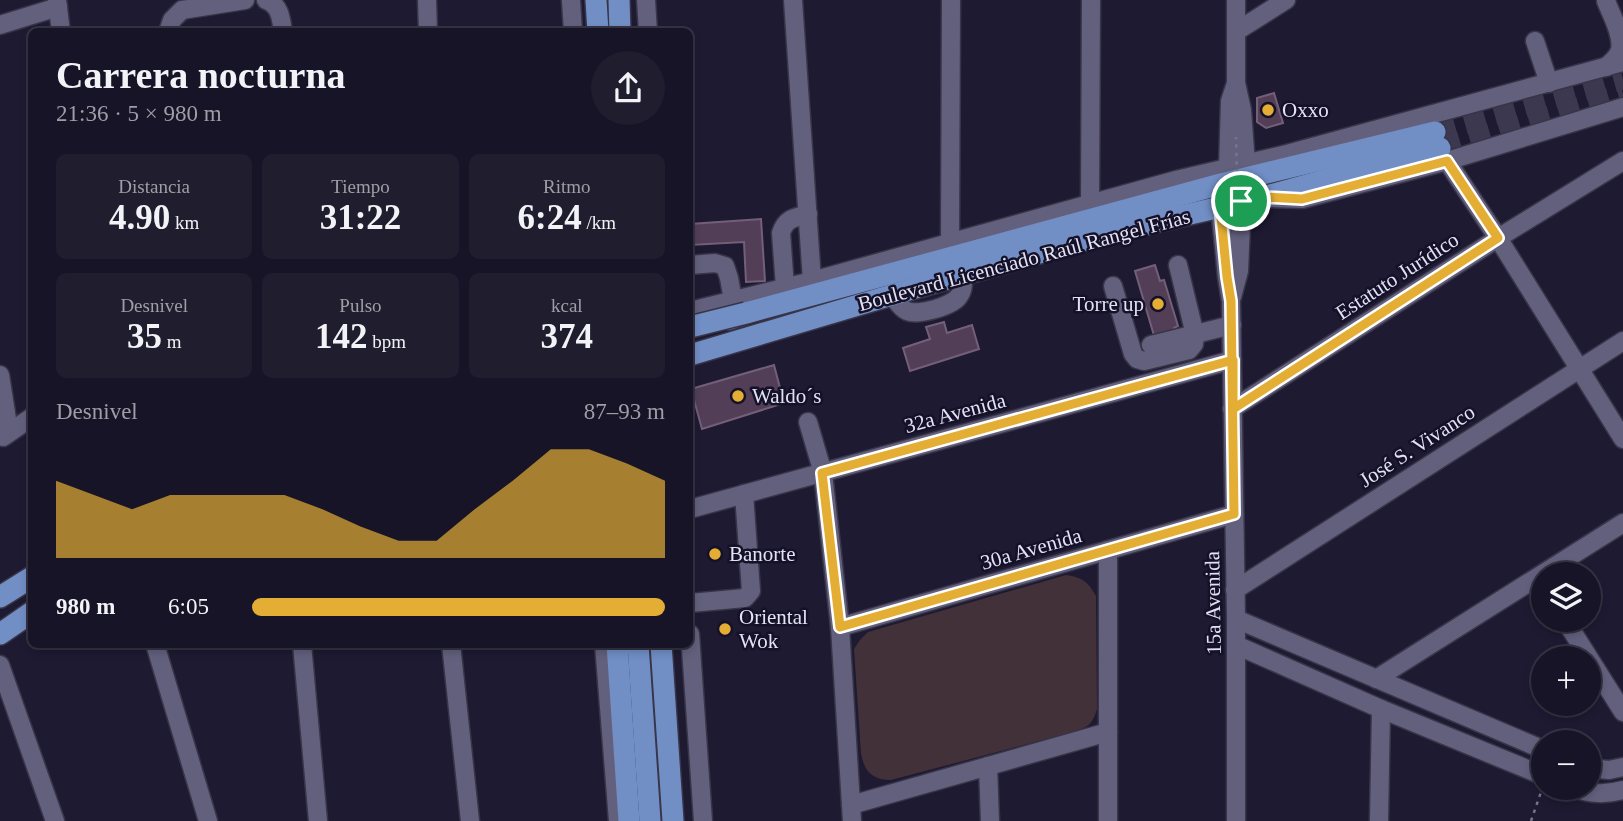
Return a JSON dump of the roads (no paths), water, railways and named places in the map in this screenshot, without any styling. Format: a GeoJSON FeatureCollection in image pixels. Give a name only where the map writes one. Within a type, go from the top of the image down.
{"type":"FeatureCollection","features":[{"type":"Feature","properties":{"kind":"main road"},"geometry":{"type":"LineString","coordinates":[[596,0],[598,28]]}},
{"type":"Feature","properties":{"kind":"main road"},"geometry":{"type":"LineString","coordinates":[[619,0],[620,28]]}},
{"type":"Feature","properties":{"kind":"main road","name":"Boulevard Licenciado Raúl Rangel Frías"},"geometry":{"type":"LineString","coordinates":[[693,319],[1162,200],[1225,176],[1441,147]]}},
{"type":"Feature","properties":{"kind":"main road","name":"Boulevard Licenciado Raúl Rangel Frías"},"geometry":{"type":"LineString","coordinates":[[693,354],[1113,232],[1226,211],[1264,197],[1441,147]]}},
{"type":"Feature","properties":{"kind":"main road"},"geometry":{"type":"LineString","coordinates":[[1249,171],[1287,154]]}},
{"type":"Feature","properties":{"kind":"main road"},"geometry":{"type":"LineString","coordinates":[[1176,180],[1225,176]]}},
{"type":"Feature","properties":{"kind":"main road"},"geometry":{"type":"LineString","coordinates":[[693,334],[739,307]]}},
{"type":"Feature","properties":{"kind":"main road"},"geometry":{"type":"LineString","coordinates":[[693,342],[716,347]]}},
{"type":"Feature","properties":{"kind":"main road"},"geometry":{"type":"LineString","coordinates":[[0,597],[28,580]]}},
{"type":"Feature","properties":{"kind":"main road"},"geometry":{"type":"LineString","coordinates":[[0,634],[28,615]]}},
{"type":"Feature","properties":{"kind":"main road"},"geometry":{"type":"LineString","coordinates":[[617,648],[629,821]]}},
{"type":"Feature","properties":{"kind":"main road"},"geometry":{"type":"LineString","coordinates":[[638,648],[650,821]]}},
{"type":"Feature","properties":{"kind":"main road"},"geometry":{"type":"LineString","coordinates":[[661,648],[673,821]]}},
{"type":"Feature","properties":{"kind":"street"},"geometry":{"type":"LineString","coordinates":[[169,28],[172,20],[181,10],[245,0]]}},
{"type":"Feature","properties":{"kind":"street"},"geometry":{"type":"LineString","coordinates":[[266,0],[278,9],[283,27]]}},
{"type":"Feature","properties":{"kind":"street"},"geometry":{"type":"LineString","coordinates":[[427,0],[428,28]]}},
{"type":"Feature","properties":{"kind":"street"},"geometry":{"type":"LineString","coordinates":[[571,0],[573,28]]}},
{"type":"Feature","properties":{"kind":"street"},"geometry":{"type":"LineString","coordinates":[[646,0],[648,28]]}},
{"type":"Feature","properties":{"kind":"street"},"geometry":{"type":"LineString","coordinates":[[793,0],[812,281]]}},
{"type":"Feature","properties":{"kind":"street"},"geometry":{"type":"LineString","coordinates":[[950,243],[951,0]]}},
{"type":"Feature","properties":{"kind":"street"},"geometry":{"type":"LineString","coordinates":[[1090,205],[1091,0]]}},
{"type":"Feature","properties":{"kind":"street"},"geometry":{"type":"LineString","coordinates":[[1236,0],[1236,83],[1249,171]]}},
{"type":"Feature","properties":{"kind":"street"},"geometry":{"type":"LineString","coordinates":[[1237,31],[1286,0]]}},
{"type":"Feature","properties":{"kind":"street"},"geometry":{"type":"LineString","coordinates":[[1605,1],[1623,13]]}},
{"type":"Feature","properties":{"kind":"street"},"geometry":{"type":"LineString","coordinates":[[1287,154],[1617,66],[1616,57],[1621,42],[1605,1]]}},
{"type":"Feature","properties":{"kind":"street"},"geometry":{"type":"LineString","coordinates":[[0,25],[57,3],[60,28]]}},
{"type":"Feature","properties":{"kind":"street"},"geometry":{"type":"LineString","coordinates":[[1535,41],[1549,83]]}},
{"type":"Feature","properties":{"kind":"street"},"geometry":{"type":"LineString","coordinates":[[1225,176],[1230,101],[1236,83]]}},
{"type":"Feature","properties":{"kind":"street"},"geometry":{"type":"LineString","coordinates":[[1623,107],[1441,147],[1623,439]]}},
{"type":"Feature","properties":{"kind":"street","name":"Estatuto Jurídico"},"geometry":{"type":"LineString","coordinates":[[1233,409],[1623,161]]}},
{"type":"Feature","properties":{"kind":"street"},"geometry":{"type":"LineString","coordinates":[[693,265],[724,266],[739,307],[785,287],[1176,180]]}},
{"type":"Feature","properties":{"kind":"street","name":"15a Avenida"},"geometry":{"type":"LineString","coordinates":[[1226,211],[1226,269],[1231,301],[1233,360],[1236,821]]}},
{"type":"Feature","properties":{"kind":"street"},"geometry":{"type":"LineString","coordinates":[[785,287],[781,233],[789,220],[808,214]]}},
{"type":"Feature","properties":{"kind":"street"},"geometry":{"type":"LineString","coordinates":[[1113,286],[1133,354],[1137,359],[1144,361],[1189,349],[1194,344],[1195,335],[1178,265]]}},
{"type":"Feature","properties":{"kind":"street"},"geometry":{"type":"LineString","coordinates":[[902,292],[901,307],[908,312],[928,311],[952,303],[958,298],[963,285],[963,274]]}},
{"type":"Feature","properties":{"kind":"street"},"geometry":{"type":"LineString","coordinates":[[1151,345],[1232,325]]}},
{"type":"Feature","properties":{"kind":"street","name":"José S. Vivanco"},"geometry":{"type":"LineString","coordinates":[[1236,590],[1623,341]]}},
{"type":"Feature","properties":{"kind":"street","name":"32a Avenida"},"geometry":{"type":"LineString","coordinates":[[693,508],[1233,360]]}},
{"type":"Feature","properties":{"kind":"street"},"geometry":{"type":"LineString","coordinates":[[0,375],[5,435],[28,420]]}},
{"type":"Feature","properties":{"kind":"street"},"geometry":{"type":"LineString","coordinates":[[808,422],[822,473],[840,627],[852,813],[988,766],[1108,732]]}},
{"type":"Feature","properties":{"kind":"street"},"geometry":{"type":"LineString","coordinates":[[693,603],[745,598],[751,591],[744,494]]}},
{"type":"Feature","properties":{"kind":"street","name":"30a Avenida"},"geometry":{"type":"LineString","coordinates":[[840,627],[1234,514]]}},
{"type":"Feature","properties":{"kind":"street"},"geometry":{"type":"LineString","coordinates":[[1567,562],[1623,523]]}},
{"type":"Feature","properties":{"kind":"street"},"geometry":{"type":"LineString","coordinates":[[1108,550],[1108,821]]}},
{"type":"Feature","properties":{"kind":"street"},"geometry":{"type":"LineString","coordinates":[[1376,679],[1531,586]]}},
{"type":"Feature","properties":{"kind":"street"},"geometry":{"type":"LineString","coordinates":[[1236,620],[1531,745]]}},
{"type":"Feature","properties":{"kind":"street"},"geometry":{"type":"LineString","coordinates":[[1573,632],[1623,712]]}},
{"type":"Feature","properties":{"kind":"street"},"geometry":{"type":"LineString","coordinates":[[1236,645],[1531,771]]}},
{"type":"Feature","properties":{"kind":"street"},"geometry":{"type":"LineString","coordinates":[[156,648],[208,821]]}},
{"type":"Feature","properties":{"kind":"street"},"geometry":{"type":"LineString","coordinates":[[302,648],[318,821]]}},
{"type":"Feature","properties":{"kind":"street"},"geometry":{"type":"LineString","coordinates":[[451,648],[470,821]]}},
{"type":"Feature","properties":{"kind":"street"},"geometry":{"type":"LineString","coordinates":[[604,648],[618,821]]}},
{"type":"Feature","properties":{"kind":"street"},"geometry":{"type":"LineString","coordinates":[[691,648],[703,821]]}},
{"type":"Feature","properties":{"kind":"street"},"geometry":{"type":"LineString","coordinates":[[0,665],[55,821]]}},
{"type":"Feature","properties":{"kind":"street"},"geometry":{"type":"LineString","coordinates":[[1379,821],[1381,709]]}},
{"type":"Feature","properties":{"kind":"street"},"geometry":{"type":"LineString","coordinates":[[988,766],[989,821]]}},
{"type":"Feature","properties":{"kind":"street"},"geometry":{"type":"LineString","coordinates":[[1601,769],[1623,767]]}},
{"type":"Feature","properties":{"kind":"street"},"geometry":{"type":"LineString","coordinates":[[1601,794],[1623,790]]}},
{"type":"Feature","properties":{"kind":"tunnel"},"geometry":{"type":"LineString","coordinates":[[1435,132],[1623,79]]}},
{"type":"Feature","properties":{"kind":"tunnel"},"geometry":{"type":"LineString","coordinates":[[1440,148],[1623,94]]}},
{"type":"Feature","properties":{"kind":"place","name":"Oxxo"},"geometry":{"type":"Point","coordinates":[1268,110]}},
{"type":"Feature","properties":{"kind":"place","name":"Torre up"},"geometry":{"type":"Point","coordinates":[1158,304]}},
{"type":"Feature","properties":{"kind":"place","name":"Waldo´s"},"geometry":{"type":"Point","coordinates":[738,396]}},
{"type":"Feature","properties":{"kind":"place","name":"Banorte"},"geometry":{"type":"Point","coordinates":[715,554]}},
{"type":"Feature","properties":{"kind":"place","name":"Oriental Wok"},"geometry":{"type":"Point","coordinates":[725,629]}}]}
